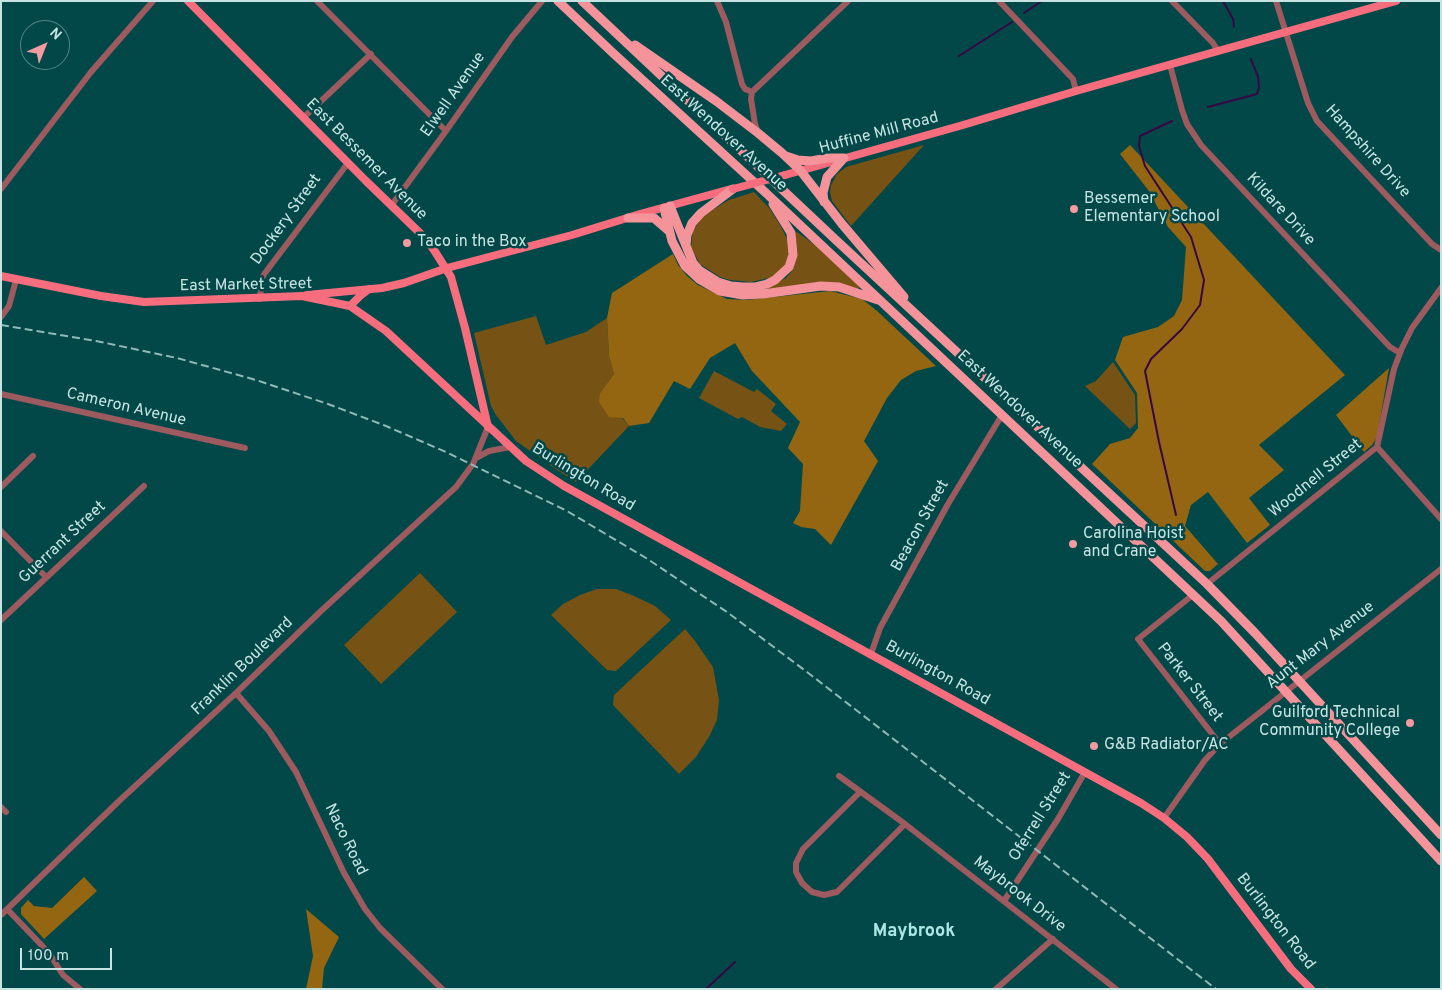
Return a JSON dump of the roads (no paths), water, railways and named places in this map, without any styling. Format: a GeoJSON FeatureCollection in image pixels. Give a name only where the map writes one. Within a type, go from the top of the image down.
{"type":"FeatureCollection","features":[{"type":"Feature","properties":{"kind":"highway","name":"East Wendover Avenue"},"geometry":{"type":"LineString","coordinates":[[558,1],[1194,594],[1238,637],[1441,860]]}},
{"type":"Feature","properties":{"kind":"highway","name":"East Wendover Avenue"},"geometry":{"type":"LineString","coordinates":[[582,1],[931,329],[1207,584],[1441,836]]}},
{"type":"Feature","properties":{"kind":"highway"},"geometry":{"type":"LineString","coordinates":[[604,23],[758,133],[784,155],[800,170],[824,202],[931,329]]}},
{"type":"Feature","properties":{"kind":"highway"},"geometry":{"type":"LineString","coordinates":[[784,155],[798,160],[811,161],[844,158]]}},
{"type":"Feature","properties":{"kind":"highway"},"geometry":{"type":"LineString","coordinates":[[824,202],[823,193],[827,177],[844,158]]}},
{"type":"Feature","properties":{"kind":"highway"},"geometry":{"type":"LineString","coordinates":[[686,248],[687,235],[692,223],[701,213],[733,189]]}},
{"type":"Feature","properties":{"kind":"highway"},"geometry":{"type":"LineString","coordinates":[[667,207],[693,263],[699,270],[718,282],[731,286],[755,287],[775,280],[789,267],[793,255],[791,233],[766,193]]}},
{"type":"Feature","properties":{"kind":"highway"},"geometry":{"type":"LineString","coordinates":[[667,207],[669,231],[678,255],[692,273],[707,285],[720,291],[743,295],[821,286],[839,287],[883,302]]}},
{"type":"Feature","properties":{"kind":"highway"},"geometry":{"type":"LineString","coordinates":[[628,218],[654,218],[669,231]]}},
{"type":"Feature","properties":{"kind":"highway"},"geometry":{"type":"LineString","coordinates":[[1421,839],[1441,851]]}},
{"type":"Feature","properties":{"kind":"main road","name":"East Bessemer Avenue"},"geometry":{"type":"LineString","coordinates":[[188,1],[424,237],[447,268],[465,328],[488,427]]}},
{"type":"Feature","properties":{"kind":"main road","name":"Huffine Mill Road"},"geometry":{"type":"LineString","coordinates":[[302,296],[312,293],[382,288],[447,268],[572,235],[963,125],[1385,2],[1396,1]]}},
{"type":"Feature","properties":{"kind":"main road","name":"East Market Street"},"geometry":{"type":"LineString","coordinates":[[1,276],[101,296],[144,302],[302,296],[346,305],[386,331],[502,440]]}},
{"type":"Feature","properties":{"kind":"main road"},"geometry":{"type":"LineString","coordinates":[[346,305],[369,289]]}},
{"type":"Feature","properties":{"kind":"main road"},"geometry":{"type":"LineString","coordinates":[[346,305],[355,291]]}},
{"type":"Feature","properties":{"kind":"main road","name":"Burlington Road"},"geometry":{"type":"LineString","coordinates":[[502,440],[526,461],[564,486],[872,654],[1141,803],[1164,818],[1187,837],[1208,859],[1291,969],[1311,989]]}},
{"type":"Feature","properties":{"kind":"street"},"geometry":{"type":"LineString","coordinates":[[1,189],[91,72],[153,1]]}},
{"type":"Feature","properties":{"kind":"street"},"geometry":{"type":"LineString","coordinates":[[317,1],[446,131]]}},
{"type":"Feature","properties":{"kind":"street","name":"Elwell Avenue"},"geometry":{"type":"LineString","coordinates":[[391,206],[512,37],[542,1]]}},
{"type":"Feature","properties":{"kind":"street"},"geometry":{"type":"LineString","coordinates":[[718,1],[726,22],[742,84],[745,89],[752,92]]}},
{"type":"Feature","properties":{"kind":"street"},"geometry":{"type":"LineString","coordinates":[[758,133],[750,100],[752,92],[848,1]]}},
{"type":"Feature","properties":{"kind":"street"},"geometry":{"type":"LineString","coordinates":[[999,1],[1073,79],[1076,91]]}},
{"type":"Feature","properties":{"kind":"street"},"geometry":{"type":"LineString","coordinates":[[1172,1],[1213,42],[1218,51]]}},
{"type":"Feature","properties":{"kind":"street","name":"Hampshire Drive"},"geometry":{"type":"LineString","coordinates":[[1276,1],[1308,103],[1318,121],[1419,230],[1441,250]]}},
{"type":"Feature","properties":{"kind":"street"},"geometry":{"type":"LineString","coordinates":[[303,118],[371,54]]}},
{"type":"Feature","properties":{"kind":"street","name":"Kildare Drive"},"geometry":{"type":"LineString","coordinates":[[1170,65],[1187,124],[1201,145],[1390,348],[1400,353]]}},
{"type":"Feature","properties":{"kind":"street","name":"Dockery Street"},"geometry":{"type":"LineString","coordinates":[[260,299],[262,278],[265,272],[348,163]]}},
{"type":"Feature","properties":{"kind":"street"},"geometry":{"type":"LineString","coordinates":[[1,317],[9,306],[16,280]]}},
{"type":"Feature","properties":{"kind":"street","name":"Woodnell Street"},"geometry":{"type":"LineString","coordinates":[[1207,584],[1377,447],[1394,369],[1400,353],[1412,328],[1441,288]]}},
{"type":"Feature","properties":{"kind":"street","name":"Cameron Avenue"},"geometry":{"type":"LineString","coordinates":[[1,394],[245,448]]}},
{"type":"Feature","properties":{"kind":"street","name":"Beacon Street"},"geometry":{"type":"LineString","coordinates":[[872,654],[880,628],[948,504],[1002,415]]}},
{"type":"Feature","properties":{"kind":"street","name":"Franklin Boulevard"},"geometry":{"type":"LineString","coordinates":[[1,915],[321,611],[456,487],[469,471],[476,458],[488,427]]}},
{"type":"Feature","properties":{"kind":"street"},"geometry":{"type":"LineString","coordinates":[[476,458],[489,451],[510,447]]}},
{"type":"Feature","properties":{"kind":"street"},"geometry":{"type":"LineString","coordinates":[[1377,447],[1441,519]]}},
{"type":"Feature","properties":{"kind":"street"},"geometry":{"type":"LineString","coordinates":[[1,487],[33,456]]}},
{"type":"Feature","properties":{"kind":"street","name":"Guerrant Street"},"geometry":{"type":"LineString","coordinates":[[1,620],[144,486]]}},
{"type":"Feature","properties":{"kind":"street"},"geometry":{"type":"LineString","coordinates":[[1,532],[46,577]]}},
{"type":"Feature","properties":{"kind":"street","name":"Aunt Mary Avenue"},"geometry":{"type":"LineString","coordinates":[[1164,818],[1205,760],[1220,744],[1441,569]]}},
{"type":"Feature","properties":{"kind":"street","name":"Parker Street"},"geometry":{"type":"LineString","coordinates":[[1194,594],[1138,639],[1220,744]]}},
{"type":"Feature","properties":{"kind":"street","name":"Naco Road"},"geometry":{"type":"LineString","coordinates":[[236,693],[269,731],[296,772],[344,873],[365,909],[380,928],[442,989]]}},
{"type":"Feature","properties":{"kind":"street","name":"Oferrell Street"},"geometry":{"type":"LineString","coordinates":[[1004,901],[1058,819],[1085,772]]}},
{"type":"Feature","properties":{"kind":"street","name":"Maybrook Drive"},"geometry":{"type":"LineString","coordinates":[[839,776],[905,824],[1116,989]]}},
{"type":"Feature","properties":{"kind":"street"},"geometry":{"type":"LineString","coordinates":[[860,792],[803,850],[796,863],[796,872],[802,883],[812,892],[824,895],[837,892],[905,824]]}},
{"type":"Feature","properties":{"kind":"street"},"geometry":{"type":"LineString","coordinates":[[8,910],[49,953],[63,974],[80,989]]}},
{"type":"Feature","properties":{"kind":"street"},"geometry":{"type":"LineString","coordinates":[[996,989],[1053,939]]}},
{"type":"Feature","properties":{"kind":"waterway"},"geometry":{"type":"LineString","coordinates":[[1024,13],[1042,1]]}},
{"type":"Feature","properties":{"kind":"waterway"},"geometry":{"type":"LineString","coordinates":[[1223,1],[1233,19],[1234,27]]}},
{"type":"Feature","properties":{"kind":"waterway"},"geometry":{"type":"LineString","coordinates":[[959,56],[1012,22]]}},
{"type":"Feature","properties":{"kind":"waterway"},"geometry":{"type":"LineString","coordinates":[[1208,107],[1257,94],[1259,87],[1258,77],[1251,59]]}},
{"type":"Feature","properties":{"kind":"waterway"},"geometry":{"type":"LineString","coordinates":[[1172,121],[1140,136],[1139,146],[1145,166],[1191,237],[1204,280],[1200,305],[1182,329],[1151,359],[1145,371],[1176,515]]}},
{"type":"Feature","properties":{"kind":"waterway"},"geometry":{"type":"LineString","coordinates":[[706,989],[735,962]]}},
{"type":"Feature","properties":{"kind":"railway"},"geometry":{"type":"LineString","coordinates":[[1,325],[96,341],[177,358],[256,380],[386,426],[446,452],[567,511],[646,558],[727,612],[1216,989]]}},
{"type":"Feature","properties":{"kind":"place","name":"Bessemer Elementary School"},"geometry":{"type":"Point","coordinates":[1074,209]}},
{"type":"Feature","properties":{"kind":"place","name":"Taco in the Box"},"geometry":{"type":"Point","coordinates":[407,243]}},
{"type":"Feature","properties":{"kind":"place","name":"Carolina Hoist and Crane"},"geometry":{"type":"Point","coordinates":[1073,544]}},
{"type":"Feature","properties":{"kind":"place","name":"Guilford Technical Community College"},"geometry":{"type":"Point","coordinates":[1410,723]}},
{"type":"Feature","properties":{"kind":"place","name":"G&B Radiator/AC"},"geometry":{"type":"Point","coordinates":[1094,746]}},
{"type":"Feature","properties":{"kind":"district","name":"Maybrook"},"geometry":{"type":"Point","coordinates":[914,932]}}]}
